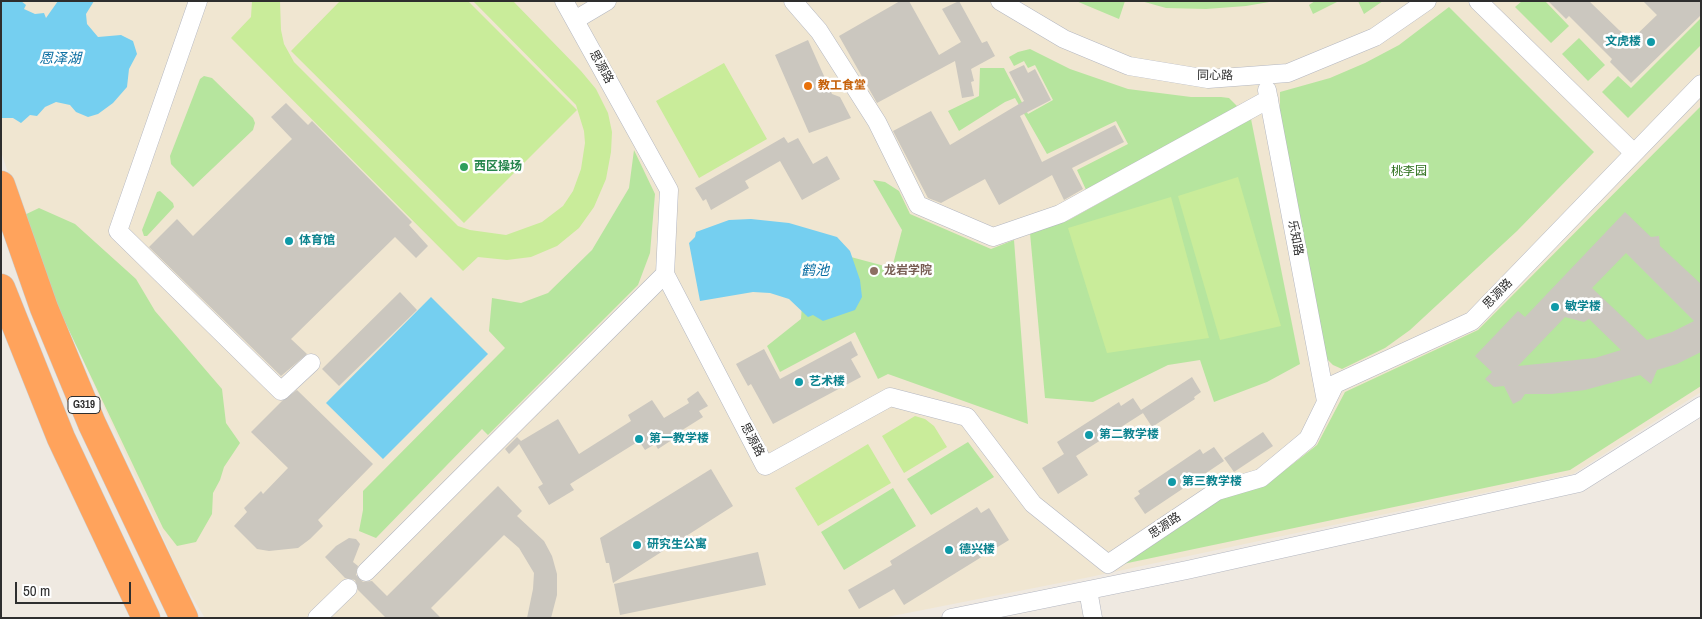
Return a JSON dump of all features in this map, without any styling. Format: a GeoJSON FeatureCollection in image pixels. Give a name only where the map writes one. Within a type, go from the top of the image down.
{"type":"FeatureCollection","features":[{"type":"Feature","properties":{"kind":"highway","name":"G319"},"geometry":{"type":"LineString","coordinates":[[1,185],[44,308],[88,415],[184,618]]}},
{"type":"Feature","properties":{"kind":"highway","name":"G319"},"geometry":{"type":"LineString","coordinates":[[1,288],[61,438],[146,618]]}},
{"type":"Feature","properties":{"kind":"street"},"geometry":{"type":"LineString","coordinates":[[198,1],[118,230],[281,391],[311,363]]}},
{"type":"Feature","properties":{"kind":"street","name":"思源路"},"geometry":{"type":"LineString","coordinates":[[564,1],[669,190],[665,274],[765,466],[890,397],[967,417],[1033,504],[1108,564],[1216,491],[1261,478],[1308,439],[1335,384],[1472,321],[1701,84]]}},
{"type":"Feature","properties":{"kind":"street"},"geometry":{"type":"LineString","coordinates":[[575,20],[607,1]]}},
{"type":"Feature","properties":{"kind":"street"},"geometry":{"type":"LineString","coordinates":[[793,1],[819,31],[877,122],[918,205],[993,236],[1060,214],[1269,99]]}},
{"type":"Feature","properties":{"kind":"street","name":"同心路"},"geometry":{"type":"LineString","coordinates":[[1000,1],[1064,39],[1129,66],[1208,79],[1288,73],[1375,37],[1427,1]]}},
{"type":"Feature","properties":{"kind":"street"},"geometry":{"type":"LineString","coordinates":[[1478,1],[1634,153]]}},
{"type":"Feature","properties":{"kind":"street","name":"乐知路"},"geometry":{"type":"LineString","coordinates":[[1264,75],[1326,401]]}},
{"type":"Feature","properties":{"kind":"street"},"geometry":{"type":"LineString","coordinates":[[366,572],[665,274]]}},
{"type":"Feature","properties":{"kind":"street"},"geometry":{"type":"LineString","coordinates":[[951,618],[1579,484],[1701,406]]}},
{"type":"Feature","properties":{"kind":"street"},"geometry":{"type":"LineString","coordinates":[[317,618],[348,588]]}},
{"type":"Feature","properties":{"kind":"street"},"geometry":{"type":"LineString","coordinates":[[1088,590],[1093,618]]}},
{"type":"Feature","properties":{"kind":"shaded area","name":"龙岩学院"},"geometry":{"type":"Polygon","coordinates":[[[1,1],[1701,1],[1701,392],[1573,474],[1090,577],[882,618],[205,618],[184,584],[85,365],[9,176],[1,151],[1,1]]]}},
{"type":"Feature","properties":{"kind":"green space"},"geometry":{"type":"Polygon","coordinates":[[[252,1],[280,1],[281,30],[284,44],[294,62],[458,226],[470,230],[506,235],[542,222],[563,206],[573,191],[581,169],[585,143],[584,131],[576,105],[473,1],[513,1],[581,71],[596,89],[608,113],[612,132],[611,152],[606,179],[594,207],[579,228],[557,246],[531,257],[507,260],[478,257],[463,271],[231,38],[251,17],[252,1]]]}},
{"type":"Feature","properties":{"kind":"green space","name":"西区操场"},"geometry":{"type":"Polygon","coordinates":[[[340,1],[468,1],[577,110],[464,223],[291,51],[340,1]]]}},
{"type":"Feature","properties":{"kind":"green space"},"geometry":{"type":"Polygon","coordinates":[[[1076,1],[1125,1],[1119,19],[1076,1]]]}},
{"type":"Feature","properties":{"kind":"green space"},"geometry":{"type":"Polygon","coordinates":[[[1141,1],[1275,1],[1246,6],[1206,9],[1166,8],[1141,1]]]}},
{"type":"Feature","properties":{"kind":"green space"},"geometry":{"type":"Polygon","coordinates":[[[1315,1],[1339,1],[1313,14],[1309,5],[1315,1]]]}},
{"type":"Feature","properties":{"kind":"green space"},"geometry":{"type":"Polygon","coordinates":[[[1358,1],[1383,1],[1364,14],[1358,1]]]}},
{"type":"Feature","properties":{"kind":"green space"},"geometry":{"type":"Polygon","coordinates":[[[1522,1],[1545,1],[1569,26],[1551,43],[1515,7],[1522,1]]]}},
{"type":"Feature","properties":{"kind":"green space","name":"桃李园"},"geometry":{"type":"Polygon","coordinates":[[[1449,7],[1594,152],[1517,231],[1410,330],[1385,348],[1342,369],[1333,365],[1326,358],[1280,119],[1280,92],[1330,78],[1365,63],[1399,45],[1449,7]]]}},
{"type":"Feature","properties":{"kind":"green space"},"geometry":{"type":"Polygon","coordinates":[[[1701,18],[1701,45],[1628,118],[1602,92],[1618,76],[1631,88],[1701,18]]]}},
{"type":"Feature","properties":{"kind":"green space"},"geometry":{"type":"Polygon","coordinates":[[[1579,38],[1605,65],[1588,81],[1562,54],[1579,38]]]}},
{"type":"Feature","properties":{"kind":"green space"},"geometry":{"type":"Polygon","coordinates":[[[1030,49],[1070,69],[1128,89],[1191,97],[1229,98],[1241,110],[1087,192],[1077,170],[1128,144],[1116,121],[1047,154],[1015,98],[1005,102],[959,131],[948,111],[979,96],[980,68],[1004,68],[1028,114],[1053,100],[1035,65],[1028,68],[1024,61],[1014,66],[1009,57],[1030,49]]]}},
{"type":"Feature","properties":{"kind":"green space"},"geometry":{"type":"Polygon","coordinates":[[[724,63],[767,139],[699,178],[656,101],[724,63]]]}},
{"type":"Feature","properties":{"kind":"green space"},"geometry":{"type":"Polygon","coordinates":[[[204,76],[212,78],[253,118],[255,123],[253,130],[193,187],[171,164],[170,156],[200,79],[204,76]]]}},
{"type":"Feature","properties":{"kind":"green space"},"geometry":{"type":"Polygon","coordinates":[[[1701,106],[1701,386],[1570,470],[1123,564],[1220,498],[1266,485],[1317,445],[1345,392],[1478,330],[1701,106]]]}},
{"type":"Feature","properties":{"kind":"green space"},"geometry":{"type":"Polygon","coordinates":[[[1251,119],[1300,364],[1267,382],[1214,402],[1200,360],[1168,365],[1093,402],[1045,398],[1030,233],[1069,220],[1251,119]]]}},
{"type":"Feature","properties":{"kind":"green space"},"geometry":{"type":"Polygon","coordinates":[[[634,150],[655,194],[650,253],[638,285],[488,435],[482,429],[376,538],[359,531],[363,510],[363,491],[505,348],[489,331],[492,298],[521,303],[548,293],[592,250],[629,188],[634,150]]]}},
{"type":"Feature","properties":{"kind":"green space"},"geometry":{"type":"Polygon","coordinates":[[[1238,177],[1281,326],[1220,340],[1178,196],[1238,177]]]}},
{"type":"Feature","properties":{"kind":"green space"},"geometry":{"type":"Polygon","coordinates":[[[873,180],[885,182],[899,191],[910,214],[991,249],[1014,240],[1028,424],[888,374],[878,379],[855,332],[780,372],[767,346],[801,319],[806,245],[892,268],[902,230],[873,180]]]}},
{"type":"Feature","properties":{"kind":"green space"},"geometry":{"type":"Polygon","coordinates":[[[160,191],[173,203],[174,207],[147,236],[144,236],[142,230],[157,192],[160,191]]]}},
{"type":"Feature","properties":{"kind":"green space"},"geometry":{"type":"Polygon","coordinates":[[[1171,197],[1209,338],[1107,353],[1068,228],[1171,197]]]}},
{"type":"Feature","properties":{"kind":"green space"},"geometry":{"type":"Polygon","coordinates":[[[39,208],[75,224],[136,279],[155,311],[222,389],[226,423],[240,443],[224,467],[213,493],[212,514],[196,542],[177,546],[163,528],[16,219],[39,208]]]}},
{"type":"Feature","properties":{"kind":"green space"},"geometry":{"type":"Polygon","coordinates":[[[915,416],[925,419],[934,426],[947,447],[904,473],[882,436],[915,416]]]}},
{"type":"Feature","properties":{"kind":"green space"},"geometry":{"type":"Polygon","coordinates":[[[968,442],[994,477],[931,515],[907,479],[968,442]]]}},
{"type":"Feature","properties":{"kind":"green space"},"geometry":{"type":"Polygon","coordinates":[[[868,444],[891,483],[818,526],[795,488],[868,444]]]}},
{"type":"Feature","properties":{"kind":"green space"},"geometry":{"type":"Polygon","coordinates":[[[893,488],[916,526],[844,570],[821,532],[893,488]]]}},
{"type":"Feature","properties":{"kind":"water","name":"恩泽湖"},"geometry":{"type":"Polygon","coordinates":[[[1,1],[21,1],[26,5],[24,9],[35,14],[44,13],[46,18],[58,1],[94,1],[86,14],[87,24],[98,37],[121,35],[133,41],[137,54],[129,69],[127,87],[113,103],[98,114],[88,117],[76,112],[70,105],[56,102],[45,107],[37,116],[30,115],[21,123],[13,118],[1,118],[1,1]]]}},
{"type":"Feature","properties":{"kind":"water","name":"鹤池"},"geometry":{"type":"Polygon","coordinates":[[[751,219],[789,223],[837,237],[850,251],[860,280],[862,297],[855,310],[823,321],[813,315],[808,317],[789,299],[770,293],[753,292],[700,301],[689,243],[695,237],[696,232],[729,220],[751,219]]]}},
{"type":"Feature","properties":{"kind":"water"},"geometry":{"type":"Polygon","coordinates":[[[431,297],[488,354],[383,459],[326,403],[431,297]]]}},
{"type":"Feature","properties":{"kind":"building"},"geometry":{"type":"Polygon","coordinates":[[[900,1],[909,1],[939,55],[961,42],[942,9],[959,1],[982,43],[987,41],[995,56],[971,69],[974,81],[971,82],[974,96],[962,98],[955,61],[877,103],[839,36],[900,1]]]}},
{"type":"Feature","properties":{"kind":"building","name":"文虎楼"},"geometry":{"type":"Polygon","coordinates":[[[1548,1],[1589,1],[1619,30],[1632,39],[1657,15],[1643,1],[1701,1],[1701,15],[1631,83],[1610,62],[1612,59],[1569,16],[1566,19],[1548,1]]]}},
{"type":"Feature","properties":{"kind":"building","name":"教工食堂"},"geometry":{"type":"Polygon","coordinates":[[[808,40],[832,94],[840,97],[851,118],[809,133],[775,55],[808,40]]]}},
{"type":"Feature","properties":{"kind":"building"},"geometry":{"type":"Polygon","coordinates":[[[1024,65],[1028,73],[1035,69],[1051,100],[1020,116],[1042,162],[1115,125],[1124,142],[1072,168],[1083,189],[1064,200],[1052,175],[999,205],[985,179],[941,203],[928,198],[893,131],[931,111],[950,145],[1024,101],[1009,72],[1024,65]]]}},
{"type":"Feature","properties":{"kind":"building","name":"体育馆"},"geometry":{"type":"Polygon","coordinates":[[[286,103],[308,125],[312,121],[412,222],[409,225],[428,246],[416,258],[395,237],[291,339],[307,354],[281,376],[149,247],[177,219],[193,236],[292,139],[271,117],[286,103]]]}},
{"type":"Feature","properties":{"kind":"building"},"geometry":{"type":"Polygon","coordinates":[[[784,137],[788,143],[798,138],[813,164],[827,156],[840,179],[802,200],[780,161],[745,181],[749,188],[711,210],[706,199],[703,201],[695,188],[784,137]]]}},
{"type":"Feature","properties":{"kind":"building","name":"敏学楼"},"geometry":{"type":"Polygon","coordinates":[[[1625,212],[1651,237],[1659,236],[1660,246],[1701,284],[1701,352],[1677,364],[1657,370],[1651,384],[1640,375],[1585,390],[1552,394],[1525,394],[1521,400],[1513,404],[1504,386],[1494,387],[1485,379],[1492,372],[1475,356],[1518,311],[1525,317],[1625,212]],[[1626,253],[1592,288],[1647,340],[1672,332],[1694,321],[1626,253]],[[1565,317],[1518,366],[1595,358],[1621,350],[1589,319],[1584,322],[1565,317]]]}},
{"type":"Feature","properties":{"kind":"building"},"geometry":{"type":"Polygon","coordinates":[[[400,292],[417,310],[339,386],[322,369],[400,292]]]}},
{"type":"Feature","properties":{"kind":"building","name":"艺术楼"},"geometry":{"type":"Polygon","coordinates":[[[851,341],[858,355],[851,359],[861,377],[773,424],[751,384],[748,386],[736,364],[764,349],[780,379],[851,341]]]}},
{"type":"Feature","properties":{"kind":"building"},"geometry":{"type":"Polygon","coordinates":[[[1192,377],[1201,392],[1194,397],[1195,399],[1152,427],[1141,410],[1192,377]]]}},
{"type":"Feature","properties":{"kind":"building"},"geometry":{"type":"Polygon","coordinates":[[[297,390],[373,464],[318,520],[323,526],[298,548],[269,551],[257,549],[234,526],[247,512],[244,508],[261,491],[263,494],[288,468],[251,432],[282,401],[297,390]]]}},
{"type":"Feature","properties":{"kind":"building"},"geometry":{"type":"Polygon","coordinates":[[[698,391],[708,406],[699,411],[703,417],[676,434],[678,436],[658,449],[655,444],[645,450],[639,441],[570,484],[574,490],[549,505],[538,487],[543,484],[519,444],[509,454],[505,449],[517,437],[521,441],[558,419],[579,454],[631,421],[628,415],[652,400],[664,418],[689,403],[687,399],[698,391]]]}},
{"type":"Feature","properties":{"kind":"building","name":"第二教学楼"},"geometry":{"type":"Polygon","coordinates":[[[1133,398],[1143,413],[1076,456],[1088,475],[1058,494],[1042,468],[1064,454],[1057,442],[1119,402],[1121,406],[1133,398]]]}},
{"type":"Feature","properties":{"kind":"building"},"geometry":{"type":"Polygon","coordinates":[[[1263,432],[1273,446],[1234,472],[1224,458],[1263,432]]]}},
{"type":"Feature","properties":{"kind":"building","name":"第三教学楼"},"geometry":{"type":"Polygon","coordinates":[[[1214,447],[1224,461],[1145,514],[1134,498],[1140,494],[1138,491],[1200,449],[1203,454],[1214,447]]]}},
{"type":"Feature","properties":{"kind":"building"},"geometry":{"type":"Polygon","coordinates":[[[711,469],[733,506],[613,583],[609,563],[606,563],[600,538],[711,469]]]}},
{"type":"Feature","properties":{"kind":"building"},"geometry":{"type":"Polygon","coordinates":[[[498,486],[522,511],[517,516],[544,541],[552,556],[557,574],[557,595],[551,618],[527,618],[534,573],[519,548],[504,535],[431,608],[441,618],[386,618],[358,590],[355,580],[345,578],[325,557],[336,546],[349,538],[356,539],[360,544],[353,562],[358,566],[356,575],[363,582],[372,581],[387,596],[498,486]]]}},
{"type":"Feature","properties":{"kind":"building","name":"德兴楼"},"geometry":{"type":"Polygon","coordinates":[[[977,507],[981,513],[989,508],[1009,540],[904,605],[894,589],[859,609],[848,590],[892,565],[890,561],[977,507]]]}},
{"type":"Feature","properties":{"kind":"building"},"geometry":{"type":"Polygon","coordinates":[[[758,552],[766,585],[620,615],[614,584],[758,552]]]}},
{"type":"Feature","properties":{"kind":"place","name":"文虎楼"},"geometry":{"type":"Point","coordinates":[1651,42]}},
{"type":"Feature","properties":{"kind":"place","name":"教工食堂"},"geometry":{"type":"Point","coordinates":[808,86]}},
{"type":"Feature","properties":{"kind":"place","name":"西区操场"},"geometry":{"type":"Point","coordinates":[464,167]}},
{"type":"Feature","properties":{"kind":"place","name":"体育馆"},"geometry":{"type":"Point","coordinates":[289,241]}},
{"type":"Feature","properties":{"kind":"place","name":"龙岩学院"},"geometry":{"type":"Point","coordinates":[874,271]}},
{"type":"Feature","properties":{"kind":"place","name":"敏学楼"},"geometry":{"type":"Point","coordinates":[1555,307]}},
{"type":"Feature","properties":{"kind":"place","name":"艺术楼"},"geometry":{"type":"Point","coordinates":[799,382]}},
{"type":"Feature","properties":{"kind":"place","name":"第二教学楼"},"geometry":{"type":"Point","coordinates":[1089,435]}},
{"type":"Feature","properties":{"kind":"place","name":"第一教学楼"},"geometry":{"type":"Point","coordinates":[639,439]}},
{"type":"Feature","properties":{"kind":"place","name":"第三教学楼"},"geometry":{"type":"Point","coordinates":[1172,482]}},
{"type":"Feature","properties":{"kind":"place","name":"研究生公寓"},"geometry":{"type":"Point","coordinates":[637,545]}},
{"type":"Feature","properties":{"kind":"place","name":"德兴楼"},"geometry":{"type":"Point","coordinates":[949,550]}}]}
